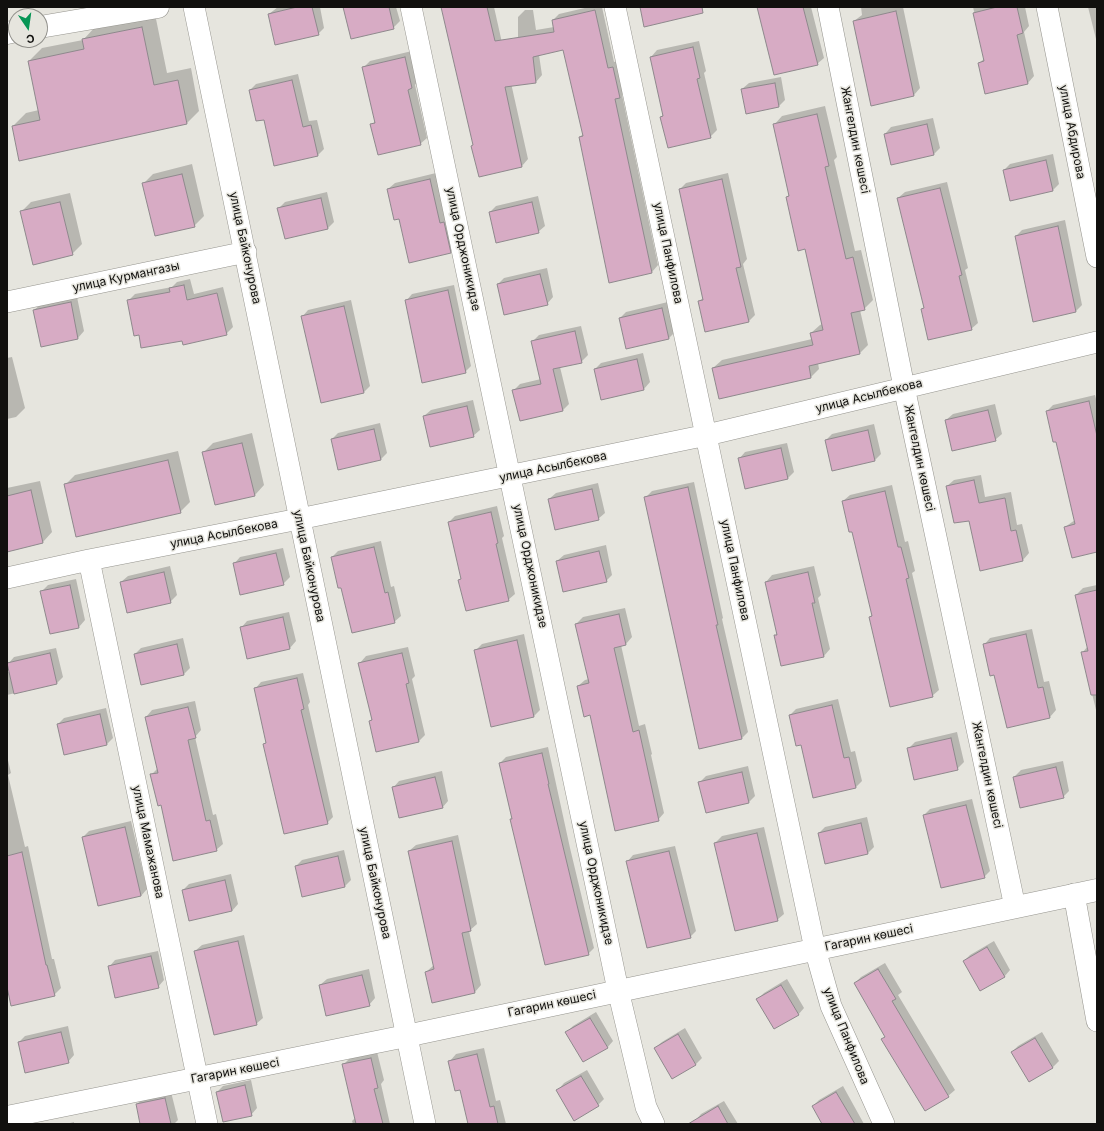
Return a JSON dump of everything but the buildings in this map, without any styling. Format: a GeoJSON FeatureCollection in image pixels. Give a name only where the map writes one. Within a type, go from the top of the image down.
{"type":"FeatureCollection","features":[{"type":"Feature","properties":{"kind":"street"},"geometry":{"type":"LineString","coordinates":[[48,26],[158,7]]}},
{"type":"Feature","properties":{"kind":"street","name":"улица Байконурова"},"geometry":{"type":"LineString","coordinates":[[194,7],[246,252],[299,519],[425,1124]]}},
{"type":"Feature","properties":{"kind":"street","name":"улица Орджоникидзе"},"geometry":{"type":"LineString","coordinates":[[411,7],[511,475],[618,990],[646,1107],[654,1124]]}},
{"type":"Feature","properties":{"kind":"street","name":"улица Панфилова"},"geometry":{"type":"LineString","coordinates":[[615,7],[815,949],[831,1006],[884,1124]]}},
{"type":"Feature","properties":{"kind":"street","name":"Жангелдин көшесі"},"geometry":{"type":"LineString","coordinates":[[828,7],[904,387],[1016,907]]}},
{"type":"Feature","properties":{"kind":"street","name":"улица Абдирова"},"geometry":{"type":"LineString","coordinates":[[1047,7],[1097,257]]}},
{"type":"Feature","properties":{"kind":"street","name":"улица Курмангазы"},"geometry":{"type":"LineString","coordinates":[[7,302],[246,252]]}},
{"type":"Feature","properties":{"kind":"street","name":"улица Асылбекова"},"geometry":{"type":"LineString","coordinates":[[7,578],[706,435],[1097,342]]}},
{"type":"Feature","properties":{"kind":"street","name":"улица Мамажанова"},"geometry":{"type":"LineString","coordinates":[[89,560],[207,1124]]}},
{"type":"Feature","properties":{"kind":"street","name":"Гагарин көшесі"},"geometry":{"type":"LineString","coordinates":[[7,1117],[406,1036],[1097,890]]}},
{"type":"Feature","properties":{"kind":"street"},"geometry":{"type":"LineString","coordinates":[[1074,894],[1097,1021]]}}]}
